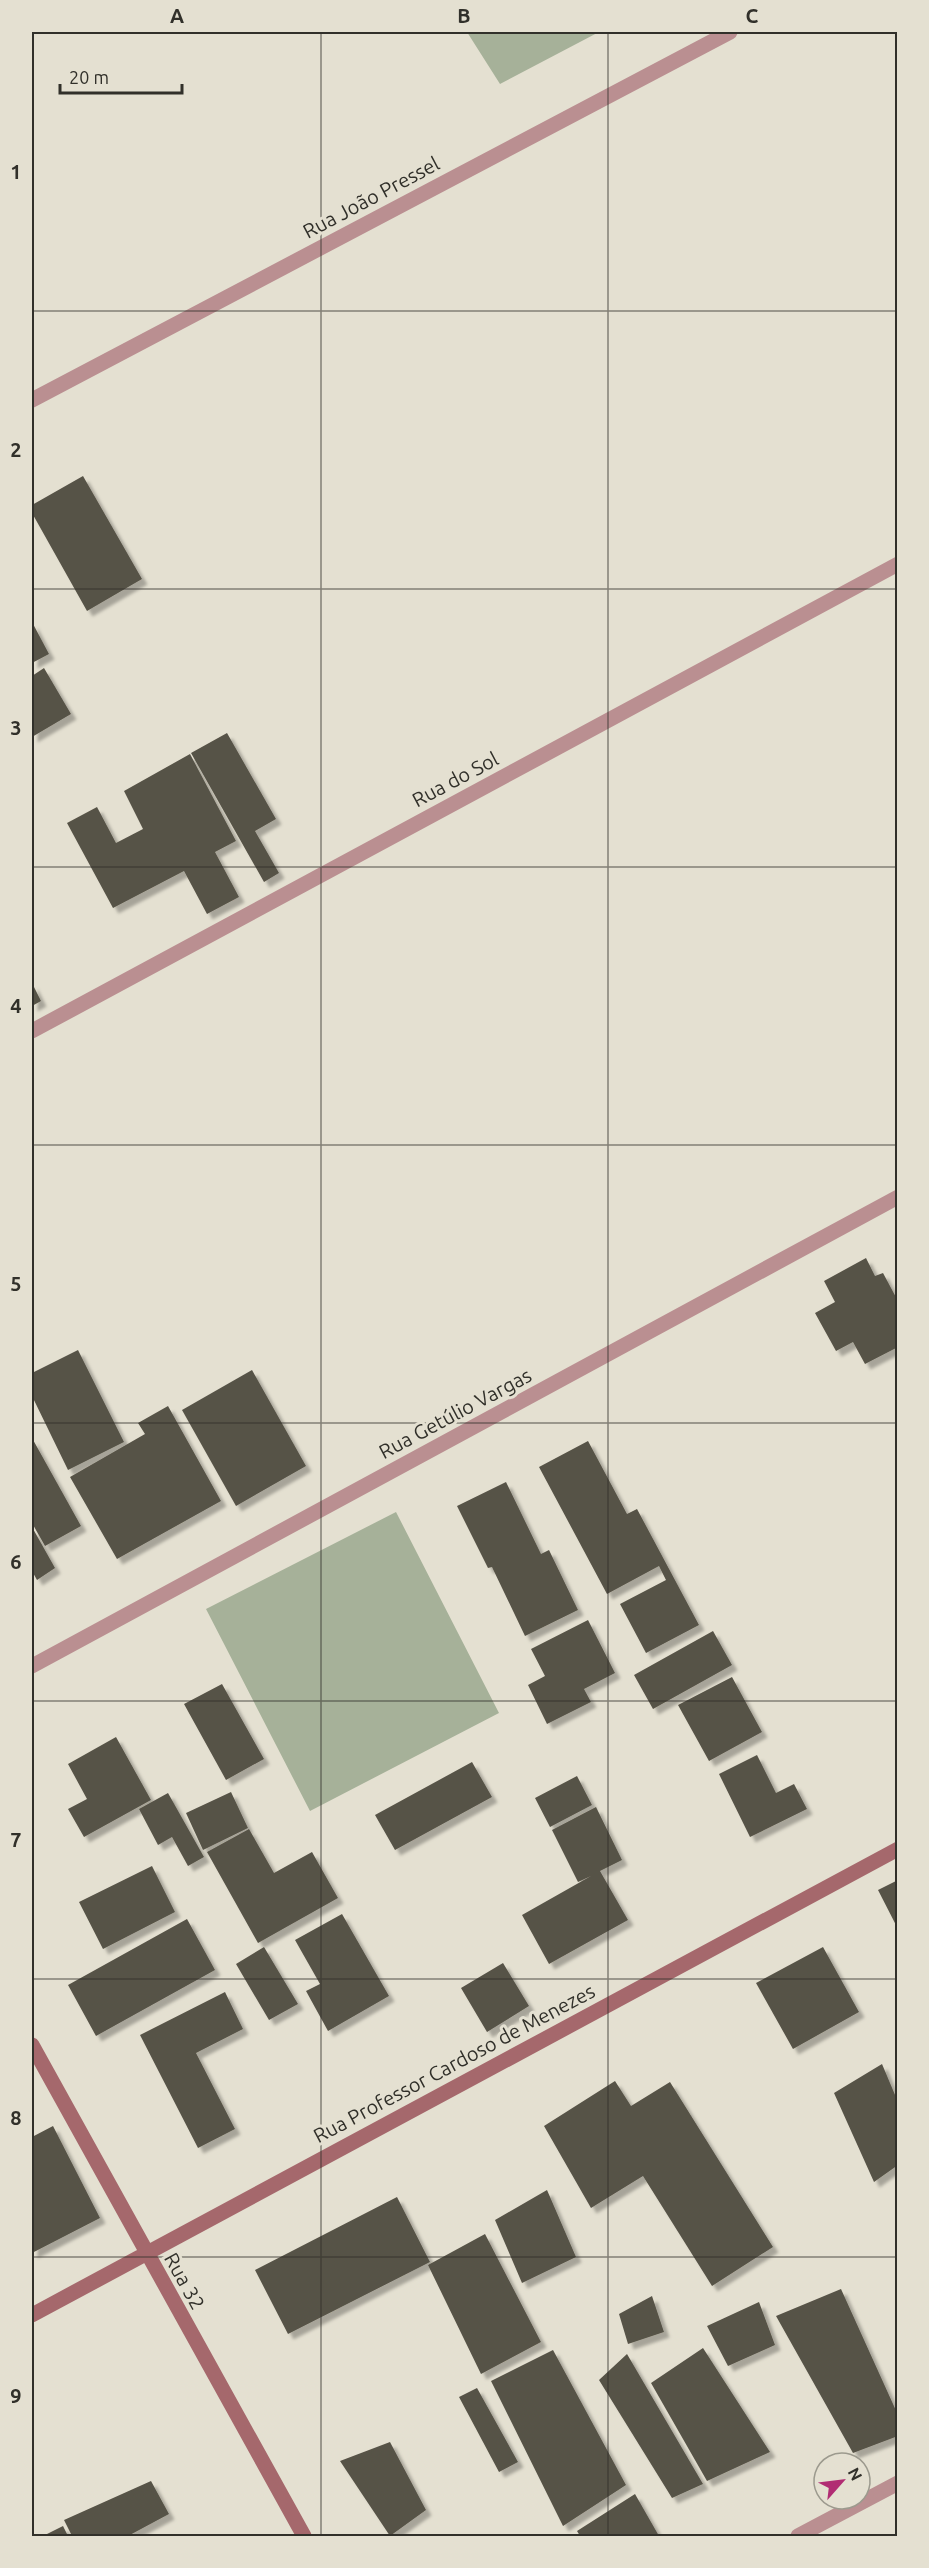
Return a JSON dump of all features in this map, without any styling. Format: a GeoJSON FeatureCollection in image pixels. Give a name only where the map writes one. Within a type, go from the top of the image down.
{"type":"FeatureCollection","features":[{"type":"Feature","properties":{"kind":"main road","name":"Rua Professor Cardoso de Menezes"},"geometry":{"type":"LineString","coordinates":[[32,2315],[897,1849]]}},
{"type":"Feature","properties":{"kind":"main road","name":"Rua 32"},"geometry":{"type":"LineString","coordinates":[[32,2045],[145,2253],[304,2536]]}},
{"type":"Feature","properties":{"kind":"street","name":"Rua João Pressel"},"geometry":{"type":"LineString","coordinates":[[32,400],[730,32]]}},
{"type":"Feature","properties":{"kind":"street","name":"Rua do Sol"},"geometry":{"type":"LineString","coordinates":[[32,1031],[897,564]]}},
{"type":"Feature","properties":{"kind":"street","name":"Rua Getúlio Vargas"},"geometry":{"type":"LineString","coordinates":[[32,1666],[897,1197]]}},
{"type":"Feature","properties":{"kind":"street"},"geometry":{"type":"LineString","coordinates":[[798,2536],[897,2483]]}},
{"type":"Feature","properties":{"kind":"green space"},"geometry":{"type":"Polygon","coordinates":[[[467,32],[599,32],[500,84],[467,32]]]}},
{"type":"Feature","properties":{"kind":"green space"},"geometry":{"type":"Polygon","coordinates":[[[396,1512],[499,1713],[310,1811],[206,1609],[396,1512]]]}},
{"type":"Feature","properties":{"kind":"building"},"geometry":{"type":"Polygon","coordinates":[[[83,476],[142,579],[87,611],[32,513],[32,505],[83,476]]]}},
{"type":"Feature","properties":{"kind":"building"},"geometry":{"type":"Polygon","coordinates":[[[32,622],[49,654],[32,663],[32,622]]]}},
{"type":"Feature","properties":{"kind":"building"},"geometry":{"type":"Polygon","coordinates":[[[44,668],[71,714],[32,737],[32,676],[44,668]]]}},
{"type":"Feature","properties":{"kind":"building"},"geometry":{"type":"Polygon","coordinates":[[[227,733],[276,819],[255,831],[279,873],[264,882],[191,753],[227,733]]]}},
{"type":"Feature","properties":{"kind":"building"},"geometry":{"type":"Polygon","coordinates":[[[190,754],[236,841],[215,852],[239,897],[207,914],[184,871],[113,908],[67,823],[97,807],[116,843],[143,829],[124,791],[190,754]]]}},
{"type":"Feature","properties":{"kind":"building"},"geometry":{"type":"Polygon","coordinates":[[[32,983],[41,1001],[32,1006],[32,983]]]}},
{"type":"Feature","properties":{"kind":"building"},"geometry":{"type":"Polygon","coordinates":[[[866,1258],[875,1276],[883,1273],[898,1301],[898,1347],[865,1364],[853,1342],[836,1351],[815,1313],[835,1302],[824,1281],[866,1258]]]}},
{"type":"Feature","properties":{"kind":"building"},"geometry":{"type":"Polygon","coordinates":[[[78,1350],[124,1442],[68,1470],[32,1396],[32,1373],[78,1350]]]}},
{"type":"Feature","properties":{"kind":"building"},"geometry":{"type":"Polygon","coordinates":[[[252,1370],[306,1466],[236,1506],[182,1410],[252,1370]]]}},
{"type":"Feature","properties":{"kind":"building"},"geometry":{"type":"Polygon","coordinates":[[[168,1406],[221,1501],[117,1559],[70,1477],[145,1434],[138,1423],[168,1406]]]}},
{"type":"Feature","properties":{"kind":"building"},"geometry":{"type":"Polygon","coordinates":[[[32,1438],[81,1526],[45,1546],[32,1523],[32,1438]]]}},
{"type":"Feature","properties":{"kind":"building"},"geometry":{"type":"Polygon","coordinates":[[[588,1441],[627,1514],[637,1509],[699,1625],[646,1653],[620,1604],[666,1580],[659,1566],[607,1594],[539,1467],[588,1441]]]}},
{"type":"Feature","properties":{"kind":"building"},"geometry":{"type":"Polygon","coordinates":[[[506,1482],[541,1554],[549,1550],[578,1610],[525,1636],[492,1567],[488,1568],[457,1506],[506,1482]]]}},
{"type":"Feature","properties":{"kind":"building"},"geometry":{"type":"Polygon","coordinates":[[[32,1527],[55,1568],[37,1580],[32,1571],[32,1527]]]}},
{"type":"Feature","properties":{"kind":"building"},"geometry":{"type":"Polygon","coordinates":[[[588,1620],[615,1673],[584,1689],[591,1702],[547,1724],[528,1685],[545,1676],[531,1649],[588,1620]]]}},
{"type":"Feature","properties":{"kind":"building"},"geometry":{"type":"Polygon","coordinates":[[[713,1631],[732,1665],[653,1709],[634,1675],[713,1631]]]}},
{"type":"Feature","properties":{"kind":"building"},"geometry":{"type":"Polygon","coordinates":[[[732,1677],[762,1732],[709,1761],[678,1705],[732,1677]]]}},
{"type":"Feature","properties":{"kind":"building"},"geometry":{"type":"Polygon","coordinates":[[[222,1684],[264,1759],[226,1780],[184,1704],[222,1684]]]}},
{"type":"Feature","properties":{"kind":"building"},"geometry":{"type":"Polygon","coordinates":[[[116,1737],[151,1800],[84,1837],[68,1809],[87,1799],[68,1764],[116,1737]]]}},
{"type":"Feature","properties":{"kind":"building"},"geometry":{"type":"Polygon","coordinates":[[[757,1755],[776,1793],[794,1784],[807,1809],[750,1837],[719,1774],[757,1755]]]}},
{"type":"Feature","properties":{"kind":"building"},"geometry":{"type":"Polygon","coordinates":[[[472,1762],[492,1797],[395,1850],[375,1815],[472,1762]]]}},
{"type":"Feature","properties":{"kind":"building"},"geometry":{"type":"Polygon","coordinates":[[[577,1776],[592,1805],[550,1827],[535,1798],[577,1776]]]}},
{"type":"Feature","properties":{"kind":"building"},"geometry":{"type":"Polygon","coordinates":[[[231,1792],[248,1828],[203,1850],[186,1813],[231,1792]]]}},
{"type":"Feature","properties":{"kind":"building"},"geometry":{"type":"Polygon","coordinates":[[[168,1793],[204,1857],[188,1866],[172,1837],[158,1845],[139,1809],[168,1793]]]}},
{"type":"Feature","properties":{"kind":"building"},"geometry":{"type":"Polygon","coordinates":[[[596,1807],[622,1860],[600,1871],[628,1920],[549,1964],[522,1915],[591,1876],[578,1882],[552,1830],[596,1807]]]}},
{"type":"Feature","properties":{"kind":"building"},"geometry":{"type":"Polygon","coordinates":[[[249,1829],[274,1873],[312,1852],[338,1898],[258,1943],[207,1852],[249,1829]]]}},
{"type":"Feature","properties":{"kind":"building"},"geometry":{"type":"Polygon","coordinates":[[[152,1866],[175,1912],[103,1949],[79,1902],[152,1866]]]}},
{"type":"Feature","properties":{"kind":"building"},"geometry":{"type":"Polygon","coordinates":[[[898,1880],[898,1929],[878,1890],[898,1880]]]}},
{"type":"Feature","properties":{"kind":"building"},"geometry":{"type":"Polygon","coordinates":[[[342,1914],[389,1996],[328,2031],[306,1991],[320,1984],[295,1940],[342,1914]]]}},
{"type":"Feature","properties":{"kind":"building"},"geometry":{"type":"Polygon","coordinates":[[[187,1919],[215,1970],[96,2036],[68,1985],[187,1919]]]}},
{"type":"Feature","properties":{"kind":"building"},"geometry":{"type":"Polygon","coordinates":[[[264,1947],[298,2004],[269,2020],[236,1964],[264,1947]]]}},
{"type":"Feature","properties":{"kind":"building"},"geometry":{"type":"Polygon","coordinates":[[[823,1947],[859,2012],[793,2049],[756,1983],[823,1947]]]}},
{"type":"Feature","properties":{"kind":"building"},"geometry":{"type":"Polygon","coordinates":[[[503,1963],[529,2006],[487,2032],[461,1988],[503,1963]]]}},
{"type":"Feature","properties":{"kind":"building"},"geometry":{"type":"Polygon","coordinates":[[[225,1992],[243,2029],[196,2053],[235,2129],[198,2148],[140,2035],[225,1992]]]}},
{"type":"Feature","properties":{"kind":"building"},"geometry":{"type":"Polygon","coordinates":[[[882,2064],[898,2102],[898,2165],[874,2182],[834,2093],[882,2064]]]}},
{"type":"Feature","properties":{"kind":"building"},"geometry":{"type":"Polygon","coordinates":[[[615,2081],[631,2106],[670,2082],[773,2247],[712,2286],[643,2176],[591,2208],[544,2126],[615,2081]]]}},
{"type":"Feature","properties":{"kind":"building"},"geometry":{"type":"Polygon","coordinates":[[[53,2126],[100,2218],[32,2253],[32,2137],[53,2126]]]}},
{"type":"Feature","properties":{"kind":"building"},"geometry":{"type":"Polygon","coordinates":[[[547,2190],[576,2257],[522,2283],[495,2220],[547,2190]]]}},
{"type":"Feature","properties":{"kind":"building"},"geometry":{"type":"Polygon","coordinates":[[[397,2197],[430,2262],[288,2334],[255,2270],[397,2197]]]}},
{"type":"Feature","properties":{"kind":"building"},"geometry":{"type":"Polygon","coordinates":[[[485,2234],[541,2342],[481,2374],[428,2265],[485,2234]]]}},
{"type":"Feature","properties":{"kind":"building"},"geometry":{"type":"Polygon","coordinates":[[[841,2289],[898,2415],[898,2436],[858,2451],[852,2451],[776,2316],[841,2289]]]}},
{"type":"Feature","properties":{"kind":"building"},"geometry":{"type":"Polygon","coordinates":[[[652,2296],[664,2332],[628,2344],[619,2314],[652,2296]]]}},
{"type":"Feature","properties":{"kind":"building"},"geometry":{"type":"Polygon","coordinates":[[[759,2302],[775,2345],[728,2366],[707,2326],[759,2302]]]}},
{"type":"Feature","properties":{"kind":"building"},"geometry":{"type":"Polygon","coordinates":[[[703,2348],[770,2452],[707,2481],[651,2383],[703,2348]]]}},
{"type":"Feature","properties":{"kind":"building"},"geometry":{"type":"Polygon","coordinates":[[[553,2350],[626,2485],[563,2526],[491,2381],[553,2350]]]}},
{"type":"Feature","properties":{"kind":"building"},"geometry":{"type":"Polygon","coordinates":[[[627,2354],[703,2484],[672,2498],[599,2380],[627,2354]]]}},
{"type":"Feature","properties":{"kind":"building"},"geometry":{"type":"Polygon","coordinates":[[[477,2388],[518,2462],[499,2472],[459,2397],[477,2388]]]}},
{"type":"Feature","properties":{"kind":"building"},"geometry":{"type":"Polygon","coordinates":[[[390,2442],[426,2510],[390,2536],[340,2461],[390,2442]]]}},
{"type":"Feature","properties":{"kind":"building"},"geometry":{"type":"Polygon","coordinates":[[[151,2481],[169,2514],[128,2536],[72,2536],[64,2520],[151,2481]]]}},
{"type":"Feature","properties":{"kind":"building"},"geometry":{"type":"Polygon","coordinates":[[[635,2494],[659,2536],[580,2536],[577,2531],[635,2494]]]}},
{"type":"Feature","properties":{"kind":"building"},"geometry":{"type":"Polygon","coordinates":[[[63,2526],[68,2536],[43,2536],[63,2526]]]}}]}
